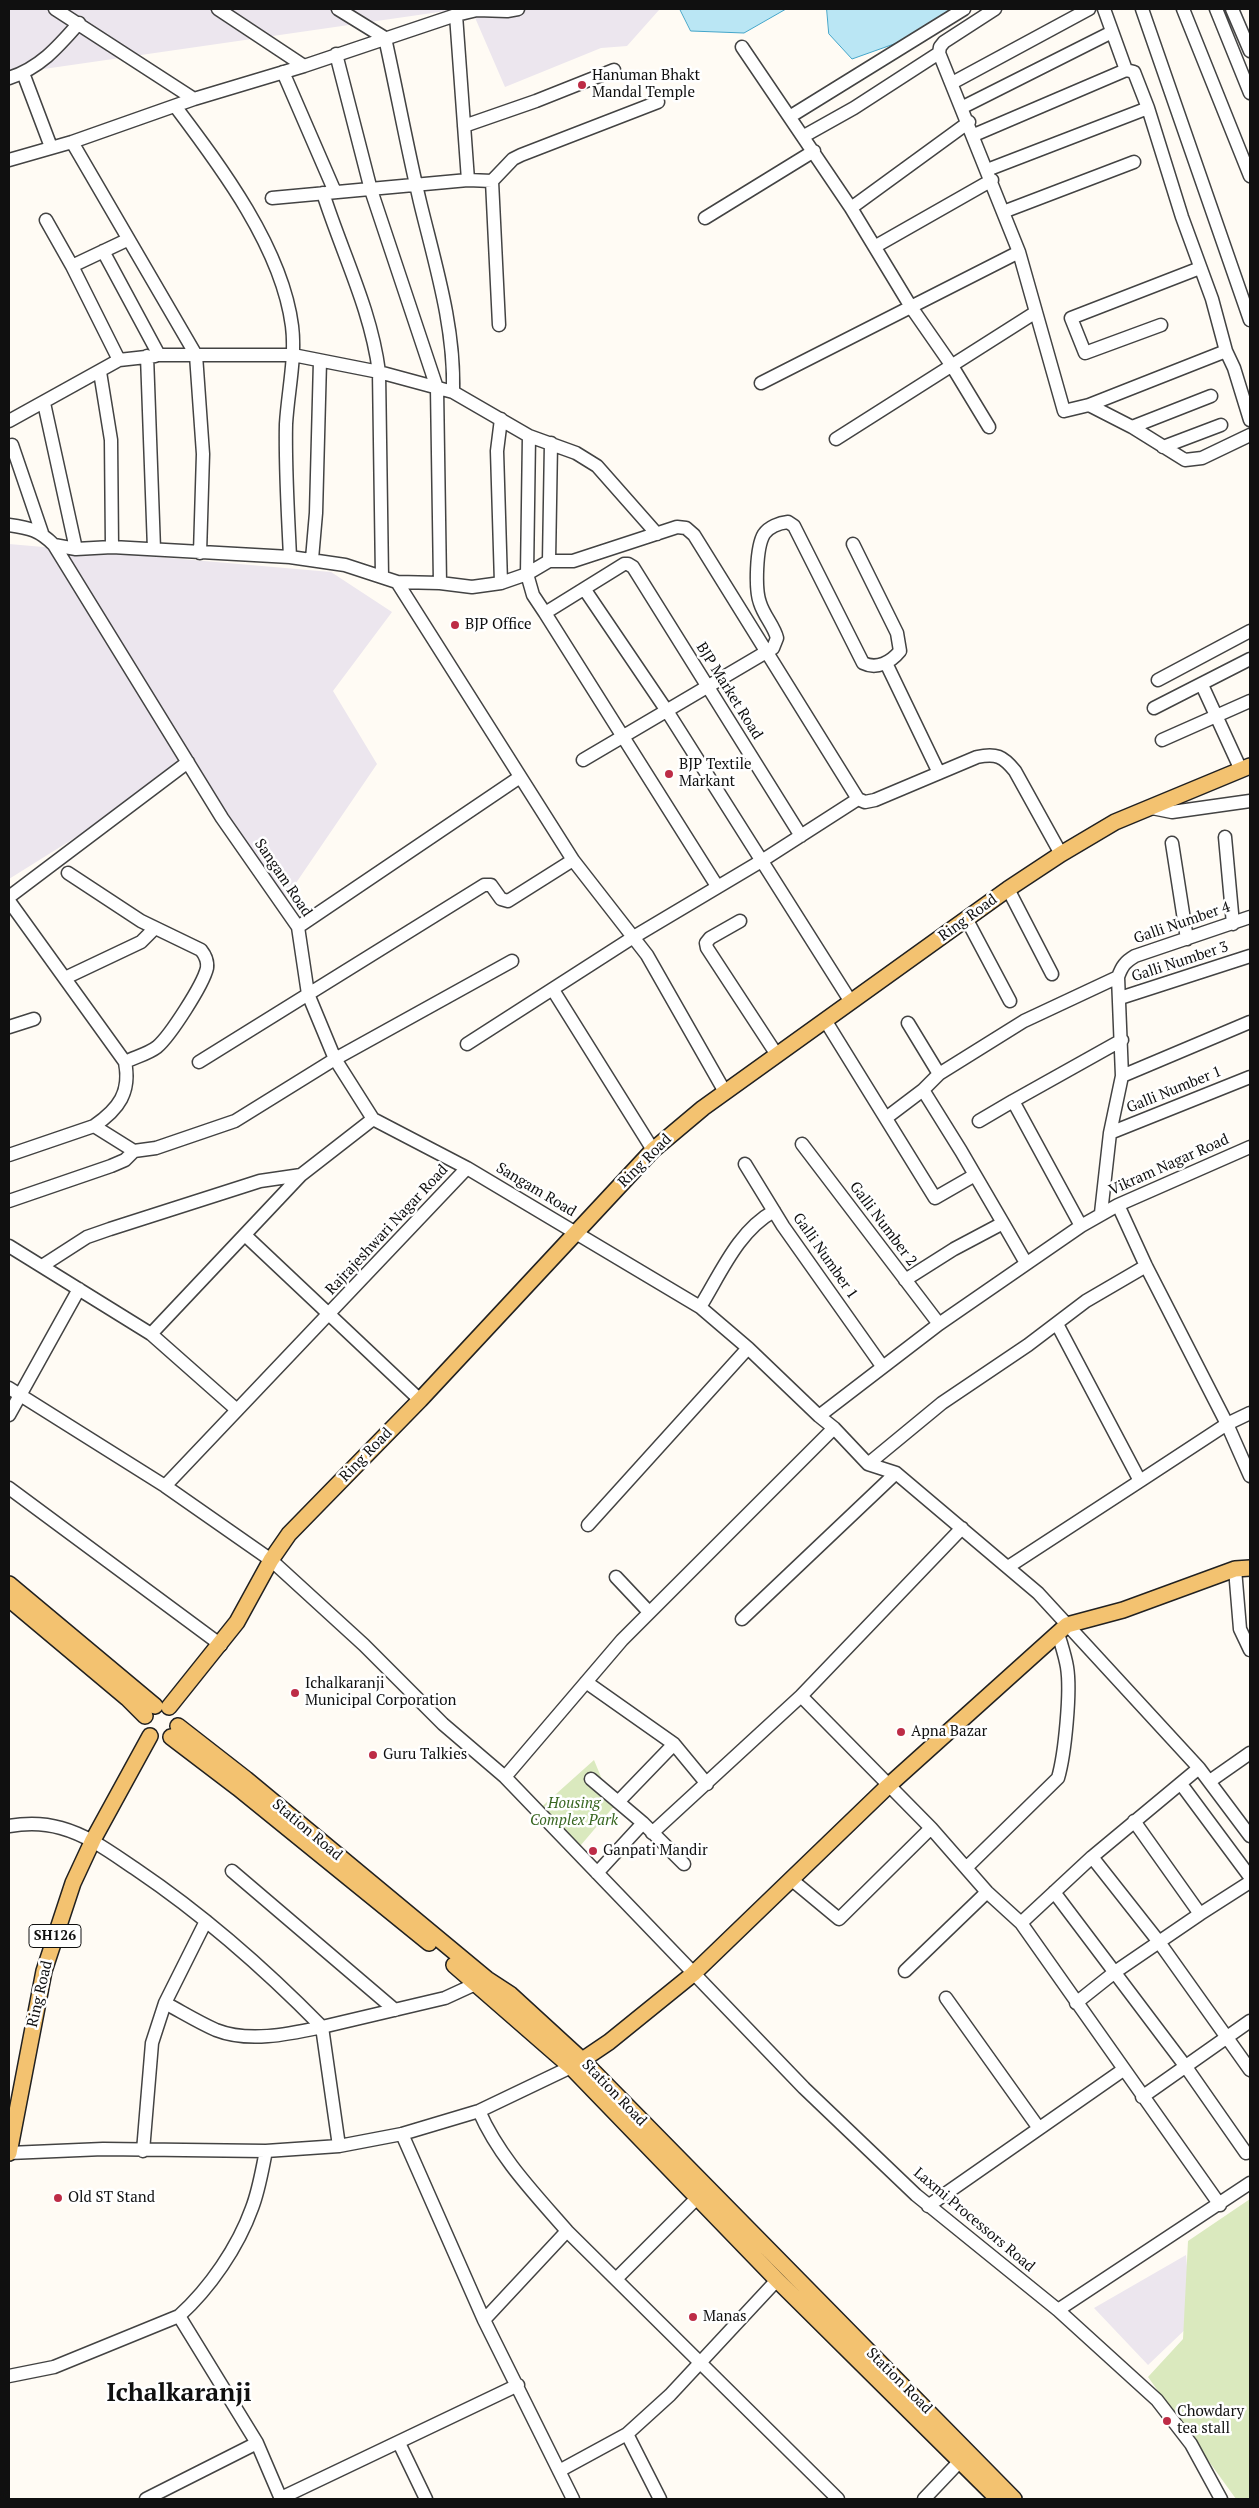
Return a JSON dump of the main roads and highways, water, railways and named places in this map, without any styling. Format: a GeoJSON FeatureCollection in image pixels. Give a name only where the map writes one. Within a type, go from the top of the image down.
{"type":"FeatureCollection","features":[{"type":"Feature","properties":{"kind":"main road","name":"Ring Road"},"geometry":{"type":"LineString","coordinates":[[157,1710],[221,1645],[237,1622],[271,1560],[289,1534],[420,1400],[653,1150],[725,1092],[776,1055],[1008,889],[1061,854],[1115,822],[1245,768]]}},
{"type":"Feature","properties":{"kind":"main road"},"geometry":{"type":"LineString","coordinates":[[577,2063],[610,2042],[693,1974],[888,1786],[1062,1629],[1243,1569]]}},
{"type":"Feature","properties":{"kind":"main road"},"geometry":{"type":"LineString","coordinates":[[9,1584],[157,1710]]}},
{"type":"Feature","properties":{"kind":"main road"},"geometry":{"type":"LineString","coordinates":[[9,1599],[128,1698],[157,1710],[175,1712],[174,1732],[156,1740],[145,1730],[157,1710]]}},
{"type":"Feature","properties":{"kind":"main road","name":"Station Road"},"geometry":{"type":"LineString","coordinates":[[174,1732],[246,1779],[577,2063],[1014,2499]]}},
{"type":"Feature","properties":{"kind":"main road","name":"Ring Road"},"geometry":{"type":"LineString","coordinates":[[9,2153],[44,1970],[74,1883],[93,1840],[150,1736]]}},
{"type":"Feature","properties":{"kind":"main road","name":"Station Road"},"geometry":{"type":"LineString","coordinates":[[577,2063],[697,2198],[998,2499]]}},
{"type":"Feature","properties":{"kind":"water"},"geometry":{"type":"Polygon","coordinates":[[[680,9],[786,9],[744,33],[691,31],[680,9]]]}},
{"type":"Feature","properties":{"kind":"water"},"geometry":{"type":"Polygon","coordinates":[[[827,9],[958,9],[908,39],[852,59],[829,34],[827,9]]]}},
{"type":"Feature","properties":{"kind":"place","name":"Hanuman Bhakt Mandal Temple"},"geometry":{"type":"Point","coordinates":[582,85]}},
{"type":"Feature","properties":{"kind":"place","name":"BJP Office"},"geometry":{"type":"Point","coordinates":[455,625]}},
{"type":"Feature","properties":{"kind":"place","name":"BJP Textile Markant"},"geometry":{"type":"Point","coordinates":[669,774]}},
{"type":"Feature","properties":{"kind":"place","name":"Ichalkaranji Municipal Corporation"},"geometry":{"type":"Point","coordinates":[295,1693]}},
{"type":"Feature","properties":{"kind":"place","name":"Apna Bazar"},"geometry":{"type":"Point","coordinates":[901,1732]}},
{"type":"Feature","properties":{"kind":"place","name":"Guru Talkies"},"geometry":{"type":"Point","coordinates":[373,1755]}},
{"type":"Feature","properties":{"kind":"place","name":"Ganpati Mandir"},"geometry":{"type":"Point","coordinates":[593,1851]}},
{"type":"Feature","properties":{"kind":"place","name":"Old ST Stand"},"geometry":{"type":"Point","coordinates":[58,2198]}},
{"type":"Feature","properties":{"kind":"place","name":"Manas"},"geometry":{"type":"Point","coordinates":[693,2317]}},
{"type":"Feature","properties":{"kind":"place","name":"Chowdary tea stall"},"geometry":{"type":"Point","coordinates":[1167,2421]}},
{"type":"Feature","properties":{"kind":"district","name":"Ichalkaranji"},"geometry":{"type":"Point","coordinates":[179,2394]}},
{"type":"Feature","properties":{"kind":"park label","name":"Housing Complex Park"},"geometry":{"type":"Point","coordinates":[574,1812]}}]}
